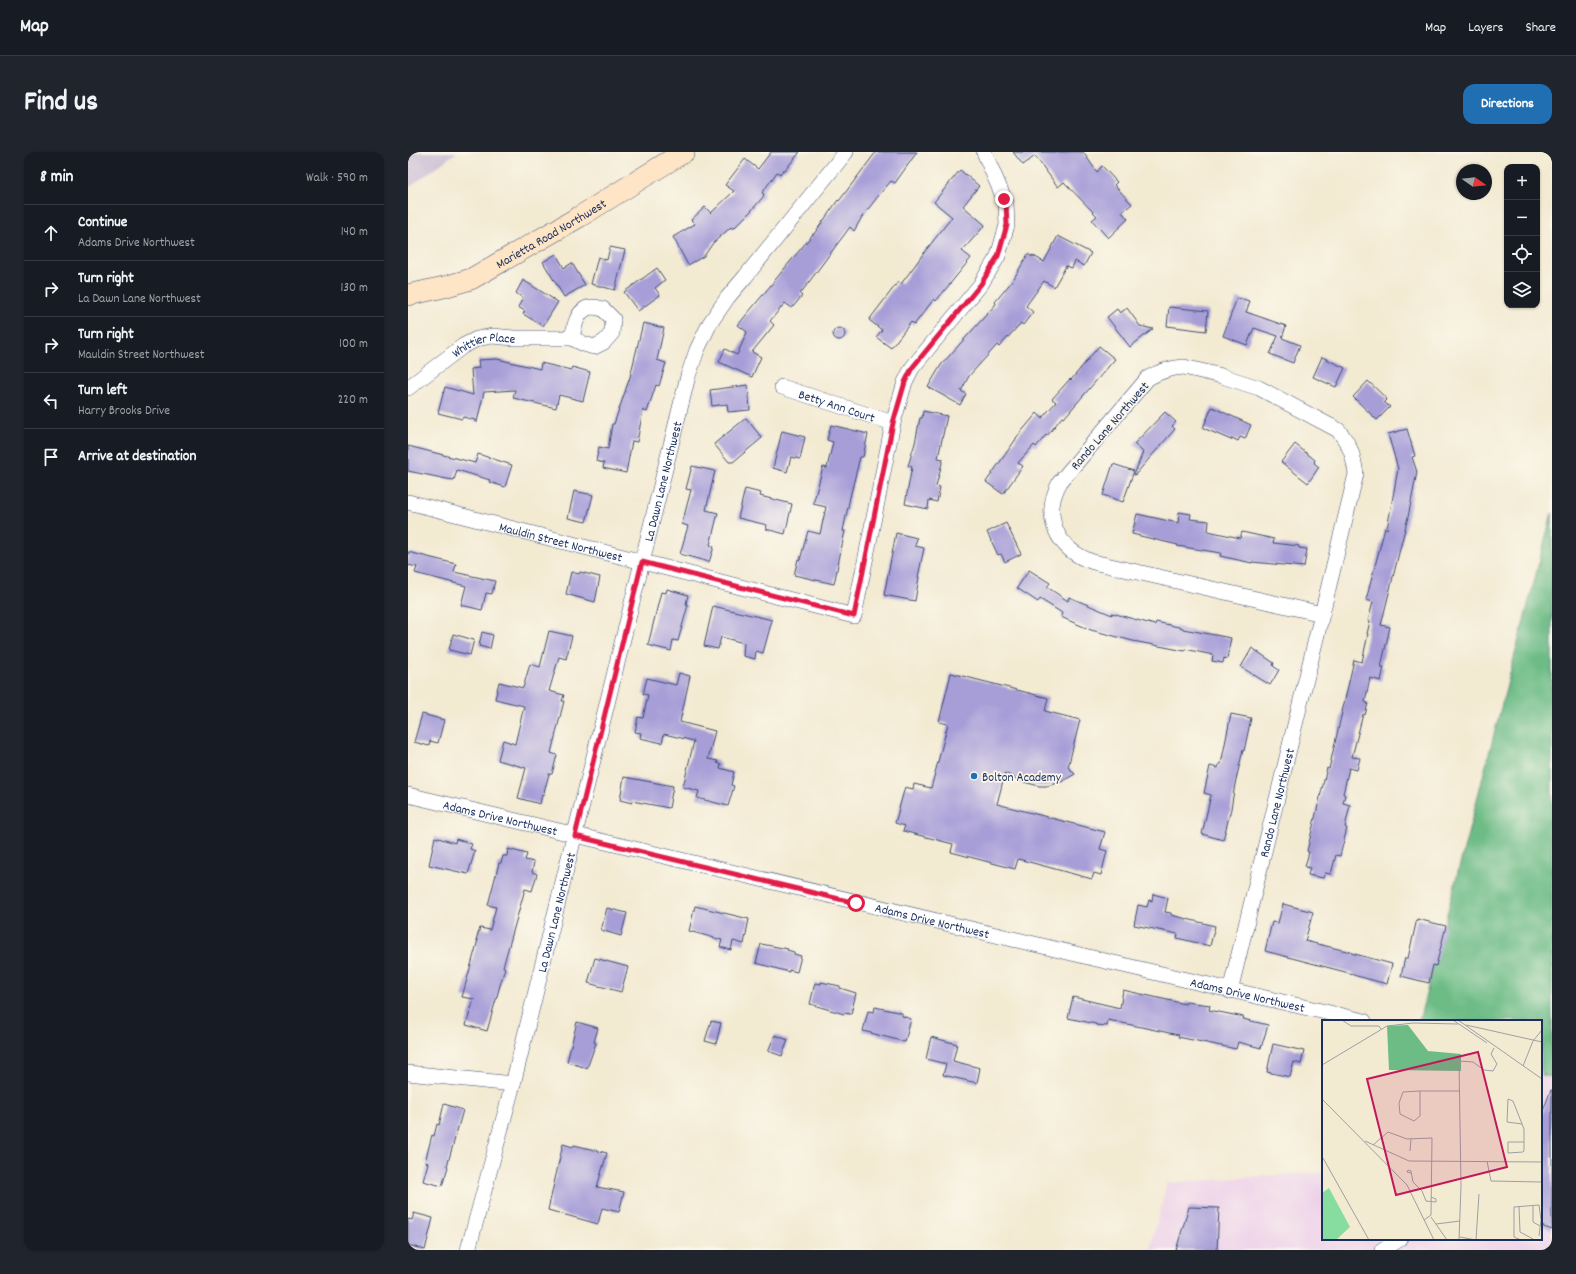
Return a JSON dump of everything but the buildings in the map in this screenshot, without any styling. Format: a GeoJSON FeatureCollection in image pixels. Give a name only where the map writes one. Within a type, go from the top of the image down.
{"type":"FeatureCollection","features":[{"type":"Feature","properties":{"kind":"main road","name":"Marietta Road Northwest"},"geometry":{"type":"LineString","coordinates":[[408,295],[471,279],[579,217],[684,152]]}},
{"type":"Feature","properties":{"kind":"street","name":"La Dawn Lane Northwest"},"geometry":{"type":"LineString","coordinates":[[468,1250],[513,1084],[688,376],[697,350],[710,323],[728,297],[846,152]]}},
{"type":"Feature","properties":{"kind":"street"},"geometry":{"type":"LineString","coordinates":[[893,423],[905,382],[912,368],[981,284],[998,256],[1007,225],[1006,203],[984,152]]}},
{"type":"Feature","properties":{"kind":"street","name":"Whittier Place"},"geometry":{"type":"LineString","coordinates":[[408,388],[463,346],[477,339],[492,336],[514,338],[572,338]]}},
{"type":"Feature","properties":{"kind":"street","name":"Rando Lane Northwest"},"geometry":{"type":"LineString","coordinates":[[1230,991],[1322,614],[1356,474],[1353,454],[1347,441],[1338,430],[1259,388],[1222,376],[1184,367],[1170,368],[1157,372],[1148,378],[1057,487],[1052,508],[1052,518],[1055,529],[1066,547],[1082,559],[1322,614]]}},
{"type":"Feature","properties":{"kind":"street","name":"Betty Ann Court"},"geometry":{"type":"LineString","coordinates":[[782,387],[893,423]]}},
{"type":"Feature","properties":{"kind":"street","name":"Mauldin Street Northwest"},"geometry":{"type":"LineString","coordinates":[[408,502],[854,616],[893,423]]}},
{"type":"Feature","properties":{"kind":"street","name":"Adams Drive Northwest"},"geometry":{"type":"LineString","coordinates":[[408,795],[1230,991],[1360,1020]]}},
{"type":"Feature","properties":{"kind":"street"},"geometry":{"type":"LineString","coordinates":[[408,1073],[513,1084]]}},
{"type":"Feature","properties":{"kind":"street"},"geometry":{"type":"LineString","coordinates":[[1382,1250],[1398,1240]]}},
{"type":"Feature","properties":{"kind":"shaded area"},"geometry":{"type":"Polygon","coordinates":[[[408,152],[457,152],[408,188],[408,152]]]}},
{"type":"Feature","properties":{"kind":"shaded area"},"geometry":{"type":"Polygon","coordinates":[[[1542,1073],[1552,1075],[1552,1250],[1150,1250],[1167,1183],[1322,1172],[1322,1240],[1542,1240],[1542,1073]]]}},
{"type":"Feature","properties":{"kind":"green space"},"geometry":{"type":"Polygon","coordinates":[[[1552,513],[1552,1077],[1542,1075],[1542,1020],[1419,1020],[1552,513]]]}},
{"type":"Feature","properties":{"kind":"place","name":"Bolton Academy"},"geometry":{"type":"Point","coordinates":[974,776]}},
{"type":"Feature","properties":{"kind":"route"},"geometry":{"type":"LineString","coordinates":[[856,903],[575,836],[642,562],[854,616],[893,423],[905,382],[912,368],[981,284],[998,256],[1007,225],[1006,203],[1004,199]]}}]}
